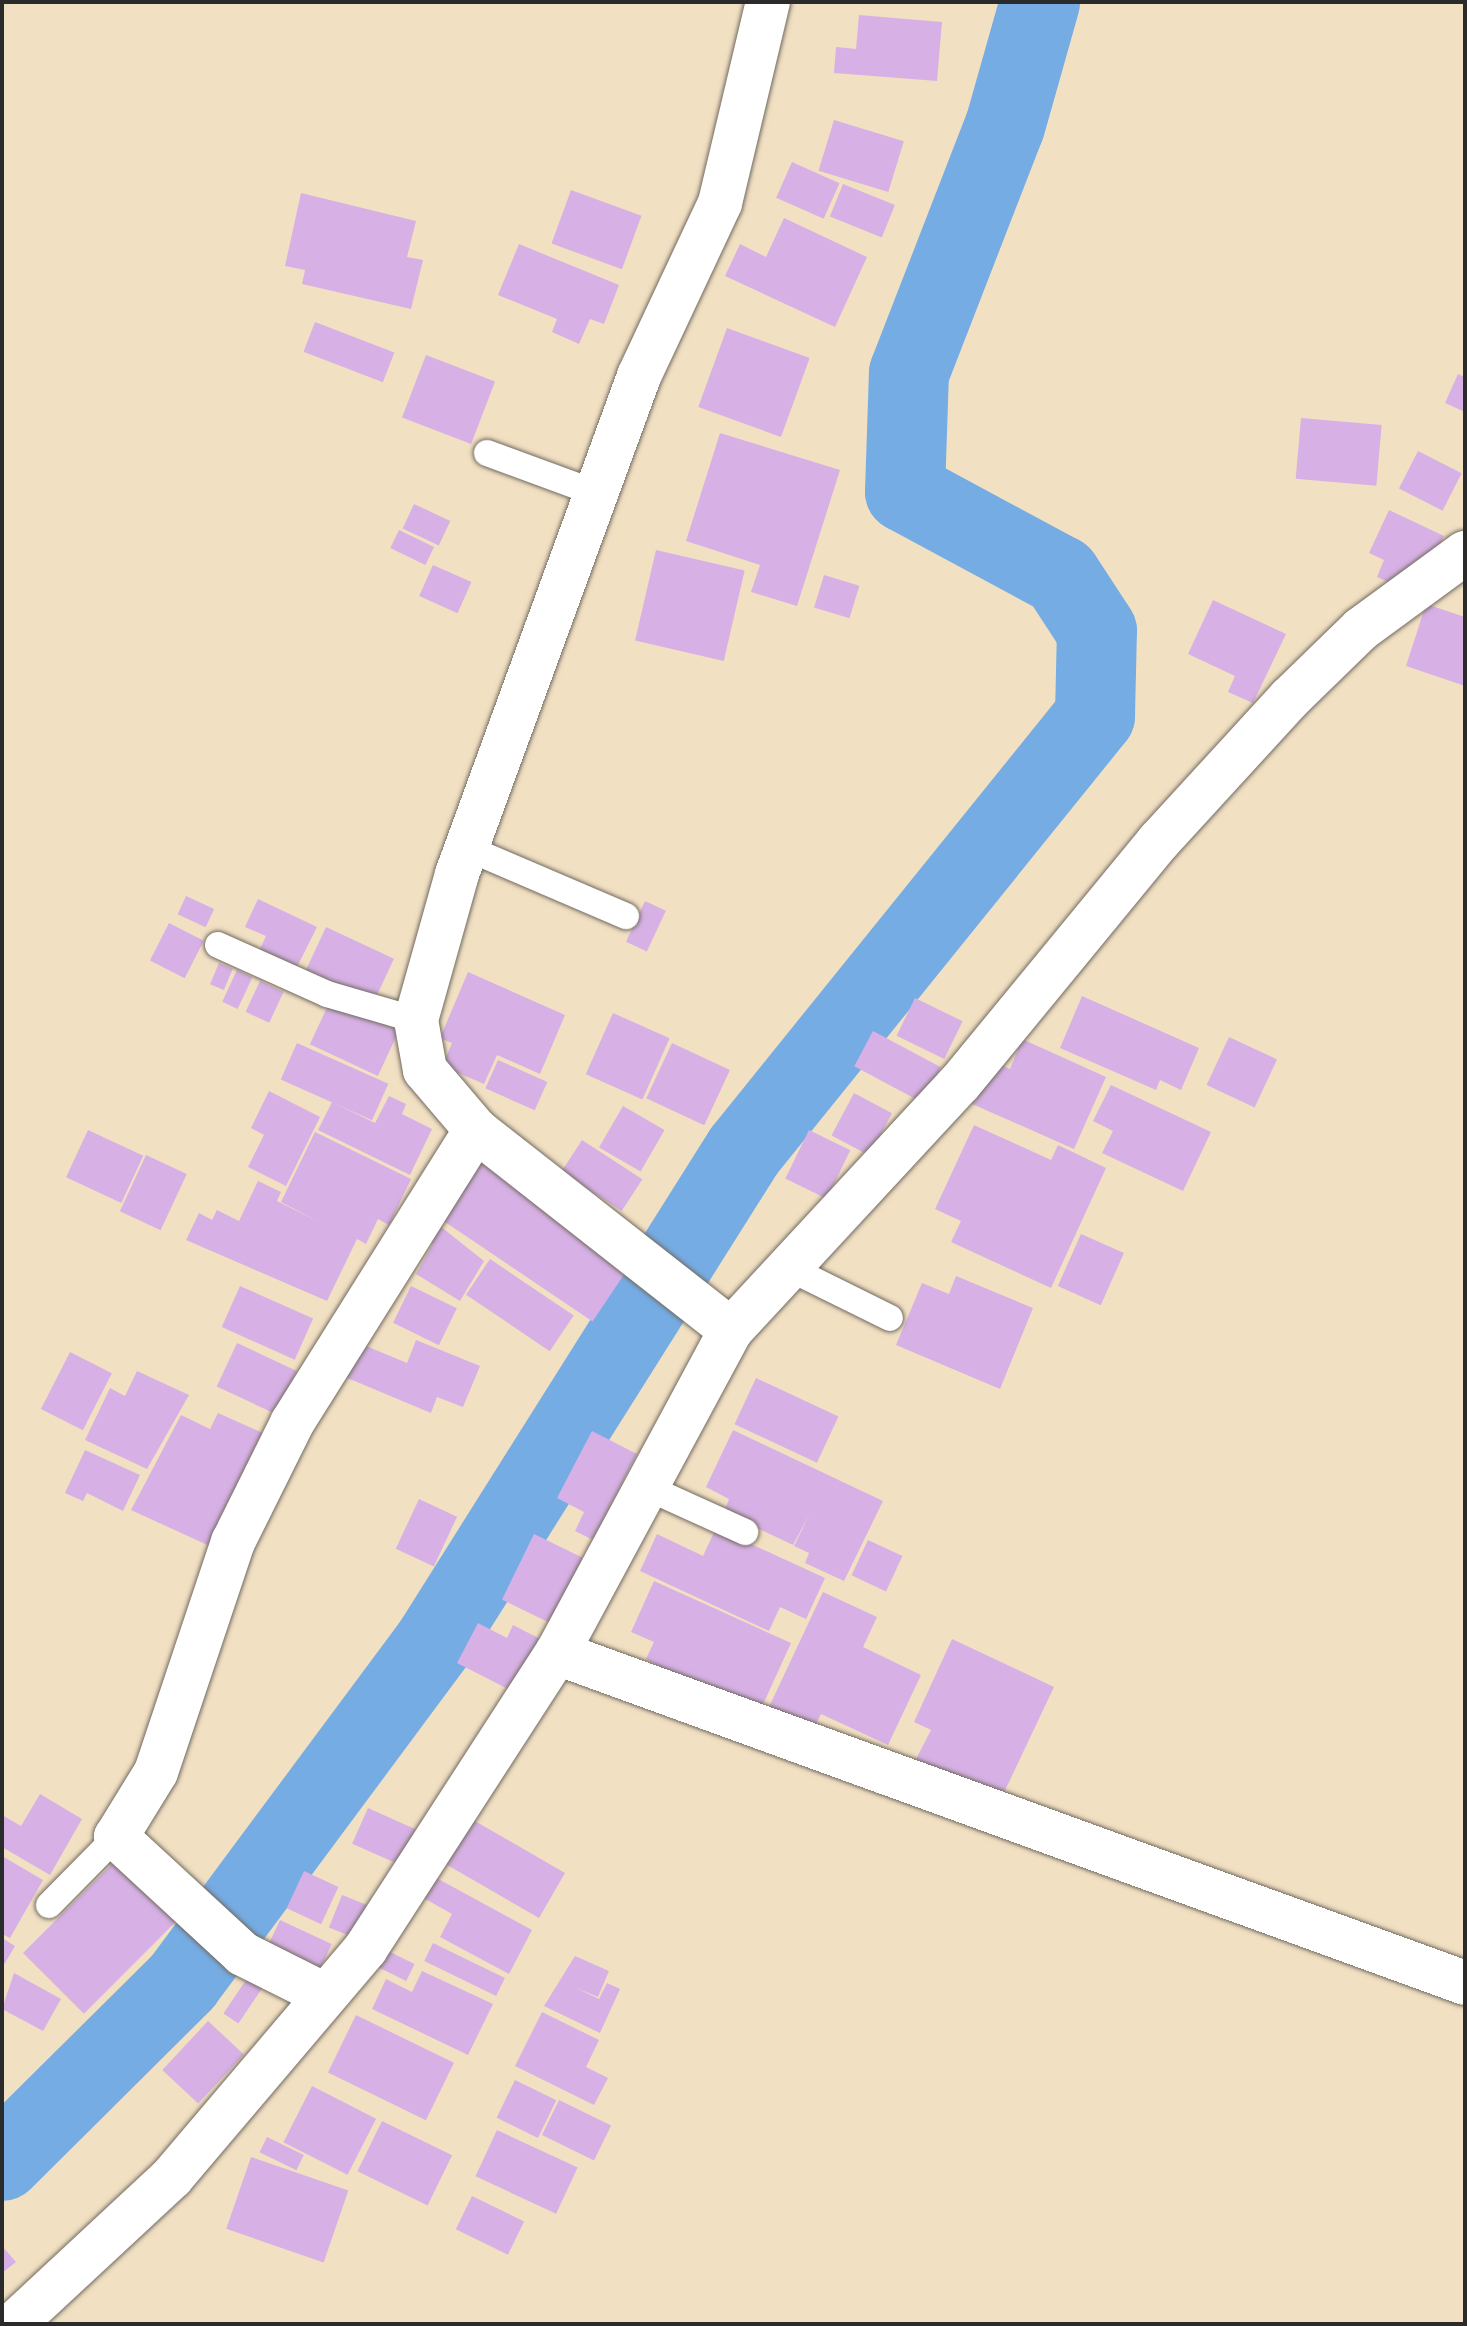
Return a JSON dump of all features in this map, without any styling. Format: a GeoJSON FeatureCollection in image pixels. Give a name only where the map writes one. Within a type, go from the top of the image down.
{"type":"FeatureCollection","features":[{"type":"Feature","properties":{"kind":"street"},"geometry":{"type":"LineString","coordinates":[[731,1330],[686,1293],[598,1231],[476,1130],[425,1070],[416,1020],[467,848],[639,376],[720,203],[768,2]]}},
{"type":"Feature","properties":{"kind":"street"},"geometry":{"type":"LineString","coordinates":[[14,2324],[172,2177],[366,1948],[557,1653],[731,1330],[793,1270],[1289,699],[1361,629],[1465,553]]}},
{"type":"Feature","properties":{"kind":"street"},"geometry":{"type":"LineString","coordinates":[[325,1995],[243,1954],[116,1837],[156,1772],[233,1542],[292,1423],[476,1130]]}},
{"type":"Feature","properties":{"kind":"street"},"geometry":{"type":"LineString","coordinates":[[557,1653],[1465,1983]]}},
{"type":"Feature","properties":{"kind":"lane"},"geometry":{"type":"LineString","coordinates":[[487,453],[596,493]]}},
{"type":"Feature","properties":{"kind":"lane"},"geometry":{"type":"LineString","coordinates":[[467,848],[626,916]]}},
{"type":"Feature","properties":{"kind":"lane"},"geometry":{"type":"LineString","coordinates":[[218,945],[327,994],[416,1020]]}},
{"type":"Feature","properties":{"kind":"lane"},"geometry":{"type":"LineString","coordinates":[[793,1270],[890,1318]]}},
{"type":"Feature","properties":{"kind":"lane"},"geometry":{"type":"LineString","coordinates":[[646,1487],[745,1532]]}},
{"type":"Feature","properties":{"kind":"lane"},"geometry":{"type":"LineString","coordinates":[[49,1905],[116,1837]]}},
{"type":"Feature","properties":{"kind":"building"},"geometry":{"type":"Polygon","coordinates":[[[859,15],[942,22],[937,81],[834,73],[836,47],[856,49],[859,15]]]}},
{"type":"Feature","properties":{"kind":"building"},"geometry":{"type":"Polygon","coordinates":[[[834,120],[904,141],[888,192],[819,171],[834,120]]]}},
{"type":"Feature","properties":{"kind":"building"},"geometry":{"type":"Polygon","coordinates":[[[792,162],[840,183],[824,219],[776,198],[792,162]]]}},
{"type":"Feature","properties":{"kind":"building"},"geometry":{"type":"Polygon","coordinates":[[[843,184],[895,205],[882,237],[830,216],[843,184]]]}},
{"type":"Feature","properties":{"kind":"building"},"geometry":{"type":"Polygon","coordinates":[[[571,190],[641,216],[622,269],[552,244],[571,190]]]}},
{"type":"Feature","properties":{"kind":"building"},"geometry":{"type":"Polygon","coordinates":[[[301,193],[416,221],[407,257],[423,260],[411,309],[302,284],[305,270],[285,266],[301,193]]]}},
{"type":"Feature","properties":{"kind":"building"},"geometry":{"type":"Polygon","coordinates":[[[784,218],[867,257],[835,327],[725,276],[740,244],[766,257],[784,218]]]}},
{"type":"Feature","properties":{"kind":"building"},"geometry":{"type":"Polygon","coordinates":[[[519,244],[619,285],[604,324],[590,319],[579,344],[552,332],[557,319],[498,295],[519,244]]]}},
{"type":"Feature","properties":{"kind":"building"},"geometry":{"type":"Polygon","coordinates":[[[315,322],[394,352],[383,382],[304,352],[315,322]]]}},
{"type":"Feature","properties":{"kind":"building"},"geometry":{"type":"Polygon","coordinates":[[[727,328],[810,358],[781,437],[698,407],[727,328]]]}},
{"type":"Feature","properties":{"kind":"building"},"geometry":{"type":"Polygon","coordinates":[[[426,355],[495,382],[471,444],[402,418],[426,355]]]}},
{"type":"Feature","properties":{"kind":"building"},"geometry":{"type":"Polygon","coordinates":[[[1458,374],[1465,377],[1465,412],[1445,403],[1458,374]]]}},
{"type":"Feature","properties":{"kind":"building"},"geometry":{"type":"Polygon","coordinates":[[[1301,418],[1382,425],[1376,486],[1296,479],[1301,418]]]}},
{"type":"Feature","properties":{"kind":"building"},"geometry":{"type":"Polygon","coordinates":[[[720,433],[840,470],[797,606],[751,592],[760,565],[686,541],[720,433]]]}},
{"type":"Feature","properties":{"kind":"building"},"geometry":{"type":"Polygon","coordinates":[[[1418,451],[1462,473],[1443,511],[1399,488],[1418,451]]]}},
{"type":"Feature","properties":{"kind":"building"},"geometry":{"type":"Polygon","coordinates":[[[414,504],[450,521],[439,545],[403,528],[414,504]]]}},
{"type":"Feature","properties":{"kind":"building"},"geometry":{"type":"Polygon","coordinates":[[[1389,510],[1444,536],[1423,580],[1401,588],[1377,577],[1384,560],[1369,553],[1389,510]]]}},
{"type":"Feature","properties":{"kind":"building"},"geometry":{"type":"Polygon","coordinates":[[[399,530],[434,547],[425,565],[390,548],[399,530]]]}},
{"type":"Feature","properties":{"kind":"building"},"geometry":{"type":"Polygon","coordinates":[[[656,550],[745,570],[724,661],[635,641],[656,550]]]}},
{"type":"Feature","properties":{"kind":"building"},"geometry":{"type":"Polygon","coordinates":[[[433,565],[471,582],[458,613],[419,596],[433,565]]]}},
{"type":"Feature","properties":{"kind":"building"},"geometry":{"type":"Polygon","coordinates":[[[824,575],[859,586],[849,618],[814,608],[824,575]]]}},
{"type":"Feature","properties":{"kind":"building"},"geometry":{"type":"Polygon","coordinates":[[[1213,600],[1286,634],[1253,703],[1228,692],[1235,676],[1188,654],[1213,600]]]}},
{"type":"Feature","properties":{"kind":"building"},"geometry":{"type":"Polygon","coordinates":[[[1426,604],[1465,617],[1465,686],[1406,666],[1426,604]]]}},
{"type":"Feature","properties":{"kind":"building"},"geometry":{"type":"Polygon","coordinates":[[[186,896],[214,909],[206,927],[178,914],[186,896]]]}},
{"type":"Feature","properties":{"kind":"building"},"geometry":{"type":"Polygon","coordinates":[[[258,899],[317,927],[297,967],[260,949],[266,936],[245,927],[258,899]]]}},
{"type":"Feature","properties":{"kind":"building"},"geometry":{"type":"Polygon","coordinates":[[[645,901],[666,911],[647,952],[626,942],[645,901]]]}},
{"type":"Feature","properties":{"kind":"building"},"geometry":{"type":"Polygon","coordinates":[[[169,923],[204,941],[185,978],[150,960],[169,923]]]}},
{"type":"Feature","properties":{"kind":"building"},"geometry":{"type":"Polygon","coordinates":[[[326,927],[394,959],[370,1009],[302,978],[326,927]]]}},
{"type":"Feature","properties":{"kind":"building"},"geometry":{"type":"Polygon","coordinates":[[[219,963],[233,969],[224,990],[210,984],[219,963]]]}},
{"type":"Feature","properties":{"kind":"building"},"geometry":{"type":"Polygon","coordinates":[[[237,970],[252,977],[238,1009],[222,1002],[237,970]]]}},
{"type":"Feature","properties":{"kind":"building"},"geometry":{"type":"Polygon","coordinates":[[[468,972],[565,1015],[540,1074],[497,1055],[484,1084],[442,1066],[452,1043],[440,1038],[468,972]]]}},
{"type":"Feature","properties":{"kind":"building"},"geometry":{"type":"Polygon","coordinates":[[[260,981],[284,992],[269,1023],[246,1012],[260,981]]]}},
{"type":"Feature","properties":{"kind":"building"},"geometry":{"type":"Polygon","coordinates":[[[1082,996],[1199,1048],[1181,1090],[1160,1080],[1156,1090],[1060,1048],[1082,996]]]}},
{"type":"Feature","properties":{"kind":"building"},"geometry":{"type":"Polygon","coordinates":[[[915,998],[963,1021],[944,1059],[897,1036],[915,998]]]}},
{"type":"Feature","properties":{"kind":"building"},"geometry":{"type":"Polygon","coordinates":[[[331,999],[399,1031],[378,1076],[310,1044],[331,999]]]}},
{"type":"Feature","properties":{"kind":"building"},"geometry":{"type":"Polygon","coordinates":[[[613,1013],[670,1038],[642,1099],[586,1074],[613,1013]]]}},
{"type":"Feature","properties":{"kind":"building"},"geometry":{"type":"Polygon","coordinates":[[[873,1031],[941,1067],[922,1102],[854,1066],[873,1031]]]}},
{"type":"Feature","properties":{"kind":"building"},"geometry":{"type":"Polygon","coordinates":[[[1229,1037],[1277,1059],[1255,1107],[1207,1085],[1229,1037]]]}},
{"type":"Feature","properties":{"kind":"building"},"geometry":{"type":"Polygon","coordinates":[[[1022,1039],[1106,1077],[1074,1149],[970,1103],[989,1060],[1010,1069],[1022,1039]]]}},
{"type":"Feature","properties":{"kind":"building"},"geometry":{"type":"Polygon","coordinates":[[[297,1043],[388,1084],[372,1120],[281,1080],[297,1043]]]}},
{"type":"Feature","properties":{"kind":"building"},"geometry":{"type":"Polygon","coordinates":[[[672,1043],[730,1070],[704,1125],[646,1098],[672,1043]]]}},
{"type":"Feature","properties":{"kind":"building"},"geometry":{"type":"Polygon","coordinates":[[[498,1060],[547,1082],[535,1110],[485,1088],[498,1060]]]}},
{"type":"Feature","properties":{"kind":"building"},"geometry":{"type":"Polygon","coordinates":[[[1111,1085],[1211,1132],[1183,1191],[1102,1153],[1113,1131],[1093,1121],[1111,1085]]]}},
{"type":"Feature","properties":{"kind":"building"},"geometry":{"type":"Polygon","coordinates":[[[269,1091],[320,1117],[286,1186],[248,1167],[264,1135],[251,1128],[269,1091]]]}},
{"type":"Feature","properties":{"kind":"building"},"geometry":{"type":"Polygon","coordinates":[[[854,1093],[892,1113],[869,1156],[831,1135],[854,1093]]]}},
{"type":"Feature","properties":{"kind":"building"},"geometry":{"type":"Polygon","coordinates":[[[389,1096],[406,1104],[402,1114],[432,1129],[410,1175],[318,1130],[332,1102],[375,1123],[389,1096]]]}},
{"type":"Feature","properties":{"kind":"building"},"geometry":{"type":"Polygon","coordinates":[[[623,1106],[665,1130],[641,1172],[599,1148],[623,1106]]]}},
{"type":"Feature","properties":{"kind":"building"},"geometry":{"type":"Polygon","coordinates":[[[974,1125],[1051,1160],[1058,1145],[1106,1168],[1051,1288],[951,1242],[961,1221],[935,1209],[974,1125]]]}},
{"type":"Feature","properties":{"kind":"building"},"geometry":{"type":"Polygon","coordinates":[[[88,1130],[143,1156],[121,1203],[66,1177],[88,1130]]]}},
{"type":"Feature","properties":{"kind":"building"},"geometry":{"type":"Polygon","coordinates":[[[809,1130],[850,1150],[827,1199],[785,1179],[809,1130]]]}},
{"type":"Feature","properties":{"kind":"building"},"geometry":{"type":"Polygon","coordinates":[[[315,1132],[411,1179],[389,1225],[378,1219],[366,1244],[357,1239],[327,1301],[186,1240],[199,1213],[212,1220],[217,1210],[239,1221],[258,1181],[281,1192],[277,1201],[321,1223],[281,1202],[315,1132]]]}},
{"type":"Feature","properties":{"kind":"building"},"geometry":{"type":"Polygon","coordinates":[[[582,1140],[642,1179],[622,1211],[561,1172],[582,1140]]]}},
{"type":"Feature","properties":{"kind":"building"},"geometry":{"type":"Polygon","coordinates":[[[146,1155],[187,1174],[161,1230],[120,1211],[146,1155]]]}},
{"type":"Feature","properties":{"kind":"building"},"geometry":{"type":"Polygon","coordinates":[[[481,1163],[631,1264],[592,1321],[442,1220],[481,1163]]]}},
{"type":"Feature","properties":{"kind":"building"},"geometry":{"type":"Polygon","coordinates":[[[435,1222],[484,1261],[460,1301],[416,1274],[433,1244],[425,1239],[435,1222]]]}},
{"type":"Feature","properties":{"kind":"building"},"geometry":{"type":"Polygon","coordinates":[[[1081,1234],[1124,1253],[1101,1305],[1058,1286],[1081,1234]]]}},
{"type":"Feature","properties":{"kind":"building"},"geometry":{"type":"Polygon","coordinates":[[[490,1259],[574,1315],[550,1351],[466,1295],[490,1259]]]}},
{"type":"Feature","properties":{"kind":"building"},"geometry":{"type":"Polygon","coordinates":[[[956,1276],[1033,1308],[1000,1389],[896,1345],[922,1283],[949,1294],[956,1276]]]}},
{"type":"Feature","properties":{"kind":"building"},"geometry":{"type":"Polygon","coordinates":[[[240,1286],[313,1319],[295,1360],[222,1327],[240,1286]]]}},
{"type":"Feature","properties":{"kind":"building"},"geometry":{"type":"Polygon","coordinates":[[[411,1286],[457,1308],[439,1345],[393,1323],[411,1286]]]}},
{"type":"Feature","properties":{"kind":"building"},"geometry":{"type":"Polygon","coordinates":[[[416,1340],[480,1366],[463,1407],[437,1397],[431,1413],[345,1377],[359,1343],[407,1363],[416,1340]]]}},
{"type":"Feature","properties":{"kind":"building"},"geometry":{"type":"Polygon","coordinates":[[[237,1343],[297,1371],[277,1414],[217,1387],[237,1343]]]}},
{"type":"Feature","properties":{"kind":"building"},"geometry":{"type":"Polygon","coordinates":[[[70,1352],[112,1373],[83,1430],[41,1409],[70,1352]]]}},
{"type":"Feature","properties":{"kind":"building"},"geometry":{"type":"Polygon","coordinates":[[[137,1371],[189,1395],[147,1469],[85,1440],[110,1388],[125,1396],[137,1371]]]}},
{"type":"Feature","properties":{"kind":"building"},"geometry":{"type":"Polygon","coordinates":[[[756,1378],[838,1416],[817,1463],[734,1424],[756,1378]]]}},
{"type":"Feature","properties":{"kind":"building"},"geometry":{"type":"Polygon","coordinates":[[[218,1413],[265,1434],[214,1548],[131,1510],[181,1415],[210,1429],[218,1413]]]}},
{"type":"Feature","properties":{"kind":"building"},"geometry":{"type":"Polygon","coordinates":[[[733,1430],[883,1501],[844,1581],[805,1563],[809,1553],[794,1546],[809,1515],[793,1545],[724,1512],[729,1499],[706,1487],[733,1430]]]}},
{"type":"Feature","properties":{"kind":"building"},"geometry":{"type":"Polygon","coordinates":[[[592,1431],[637,1454],[593,1540],[575,1531],[584,1512],[557,1498],[592,1431]]]}},
{"type":"Feature","properties":{"kind":"building"},"geometry":{"type":"Polygon","coordinates":[[[85,1450],[140,1475],[123,1511],[87,1493],[83,1501],[65,1493],[85,1450]]]}},
{"type":"Feature","properties":{"kind":"building"},"geometry":{"type":"Polygon","coordinates":[[[419,1499],[457,1517],[434,1567],[396,1549],[419,1499]]]}},
{"type":"Feature","properties":{"kind":"building"},"geometry":{"type":"Polygon","coordinates":[[[716,1528],[825,1578],[806,1619],[780,1607],[769,1631],[640,1571],[657,1534],[703,1556],[716,1528]]]}},
{"type":"Feature","properties":{"kind":"building"},"geometry":{"type":"Polygon","coordinates":[[[534,1534],[592,1562],[560,1628],[502,1600],[534,1534]]]}},
{"type":"Feature","properties":{"kind":"building"},"geometry":{"type":"Polygon","coordinates":[[[868,1540],[902,1556],[886,1591],[852,1575],[868,1540]]]}},
{"type":"Feature","properties":{"kind":"building"},"geometry":{"type":"Polygon","coordinates":[[[654,1581],[791,1643],[755,1722],[646,1659],[654,1642],[631,1632],[654,1581]]]}},
{"type":"Feature","properties":{"kind":"building"},"geometry":{"type":"Polygon","coordinates":[[[823,1592],[877,1617],[863,1647],[921,1675],[888,1745],[821,1714],[814,1729],[769,1707],[823,1592]]]}},
{"type":"Feature","properties":{"kind":"building"},"geometry":{"type":"Polygon","coordinates":[[[478,1623],[507,1638],[513,1625],[548,1643],[522,1696],[457,1663],[478,1623]]]}},
{"type":"Feature","properties":{"kind":"building"},"geometry":{"type":"Polygon","coordinates":[[[952,1639],[1054,1687],[1001,1799],[916,1759],[931,1730],[914,1722],[952,1639]]]}},
{"type":"Feature","properties":{"kind":"building"},"geometry":{"type":"Polygon","coordinates":[[[40,1794],[82,1819],[50,1875],[2,1847],[2,1815],[21,1826],[40,1794]]]}},
{"type":"Feature","properties":{"kind":"building"},"geometry":{"type":"Polygon","coordinates":[[[368,1808],[416,1829],[400,1865],[352,1844],[368,1808]]]}},
{"type":"Feature","properties":{"kind":"building"},"geometry":{"type":"Polygon","coordinates":[[[468,1817],[565,1873],[539,1918],[442,1862],[468,1817]]]}},
{"type":"Feature","properties":{"kind":"building"},"geometry":{"type":"Polygon","coordinates":[[[2,1856],[43,1880],[10,1938],[2,1934],[2,1856]]]}},
{"type":"Feature","properties":{"kind":"building"},"geometry":{"type":"Polygon","coordinates":[[[115,1861],[176,1922],[84,2014],[23,1953],[115,1861]]]}},
{"type":"Feature","properties":{"kind":"building"},"geometry":{"type":"Polygon","coordinates":[[[304,1871],[338,1887],[321,1924],[287,1908],[304,1871]]]}},
{"type":"Feature","properties":{"kind":"building"},"geometry":{"type":"Polygon","coordinates":[[[431,1875],[532,1930],[509,1974],[440,1937],[452,1914],[420,1896],[431,1875]]]}},
{"type":"Feature","properties":{"kind":"building"},"geometry":{"type":"Polygon","coordinates":[[[342,1895],[367,1905],[354,1938],[329,1927],[342,1895]]]}},
{"type":"Feature","properties":{"kind":"building"},"geometry":{"type":"Polygon","coordinates":[[[280,1920],[332,1944],[314,1982],[262,1958],[280,1920]]]}},
{"type":"Feature","properties":{"kind":"building"},"geometry":{"type":"Polygon","coordinates":[[[2,1938],[15,1946],[2,1968],[2,1938]]]}},
{"type":"Feature","properties":{"kind":"building"},"geometry":{"type":"Polygon","coordinates":[[[433,1943],[505,1978],[496,1996],[424,1961],[433,1943]]]}},
{"type":"Feature","properties":{"kind":"building"},"geometry":{"type":"Polygon","coordinates":[[[384,1949],[415,1964],[406,1981],[376,1966],[384,1949]]]}},
{"type":"Feature","properties":{"kind":"building"},"geometry":{"type":"Polygon","coordinates":[[[575,1956],[609,1971],[598,1997],[576,1988],[599,1999],[607,1983],[620,1989],[600,2033],[544,2006],[575,1956]]]}},
{"type":"Feature","properties":{"kind":"building"},"geometry":{"type":"Polygon","coordinates":[[[422,1971],[493,2004],[468,2055],[372,2009],[386,1979],[412,1992],[422,1971]]]}},
{"type":"Feature","properties":{"kind":"building"},"geometry":{"type":"Polygon","coordinates":[[[14,1973],[61,1999],[43,2031],[2,2009],[14,1973]]]}},
{"type":"Feature","properties":{"kind":"building"},"geometry":{"type":"Polygon","coordinates":[[[248,1977],[263,1987],[238,2024],[223,2013],[248,1977]]]}},
{"type":"Feature","properties":{"kind":"building"},"geometry":{"type":"Polygon","coordinates":[[[542,2012],[599,2040],[586,2067],[608,2078],[594,2105],[515,2066],[542,2012]]]}},
{"type":"Feature","properties":{"kind":"building"},"geometry":{"type":"Polygon","coordinates":[[[356,2015],[454,2063],[426,2120],[328,2073],[356,2015]]]}},
{"type":"Feature","properties":{"kind":"building"},"geometry":{"type":"Polygon","coordinates":[[[208,2021],[244,2054],[198,2103],[162,2070],[208,2021]]]}},
{"type":"Feature","properties":{"kind":"building"},"geometry":{"type":"Polygon","coordinates":[[[515,2080],[556,2100],[538,2138],[497,2118],[515,2080]]]}},
{"type":"Feature","properties":{"kind":"building"},"geometry":{"type":"Polygon","coordinates":[[[312,2086],[376,2119],[348,2175],[283,2142],[312,2086]]]}},
{"type":"Feature","properties":{"kind":"building"},"geometry":{"type":"Polygon","coordinates":[[[559,2100],[611,2125],[594,2160],[542,2135],[559,2100]]]}},
{"type":"Feature","properties":{"kind":"building"},"geometry":{"type":"Polygon","coordinates":[[[382,2121],[452,2155],[428,2206],[357,2171],[382,2121]]]}},
{"type":"Feature","properties":{"kind":"building"},"geometry":{"type":"Polygon","coordinates":[[[497,2130],[578,2168],[556,2214],[475,2176],[497,2130]]]}},
{"type":"Feature","properties":{"kind":"building"},"geometry":{"type":"Polygon","coordinates":[[[267,2137],[304,2155],[296,2170],[260,2152],[267,2137]]]}},
{"type":"Feature","properties":{"kind":"building"},"geometry":{"type":"Polygon","coordinates":[[[251,2157],[348,2191],[324,2262],[226,2229],[251,2157]]]}},
{"type":"Feature","properties":{"kind":"building"},"geometry":{"type":"Polygon","coordinates":[[[472,2196],[524,2221],[508,2255],[456,2229],[472,2196]]]}},
{"type":"Feature","properties":{"kind":"building"},"geometry":{"type":"Polygon","coordinates":[[[2,2246],[16,2262],[2,2273],[2,2246]]]}},
{"type":"Feature","properties":{"kind":"waterway"},"geometry":{"type":"LineString","coordinates":[[2,2161],[183,1981],[434,1643],[744,1151],[1095,716],[1097,631],[1061,576],[905,492],[909,373],[1005,126],[1040,2]]}}]}
